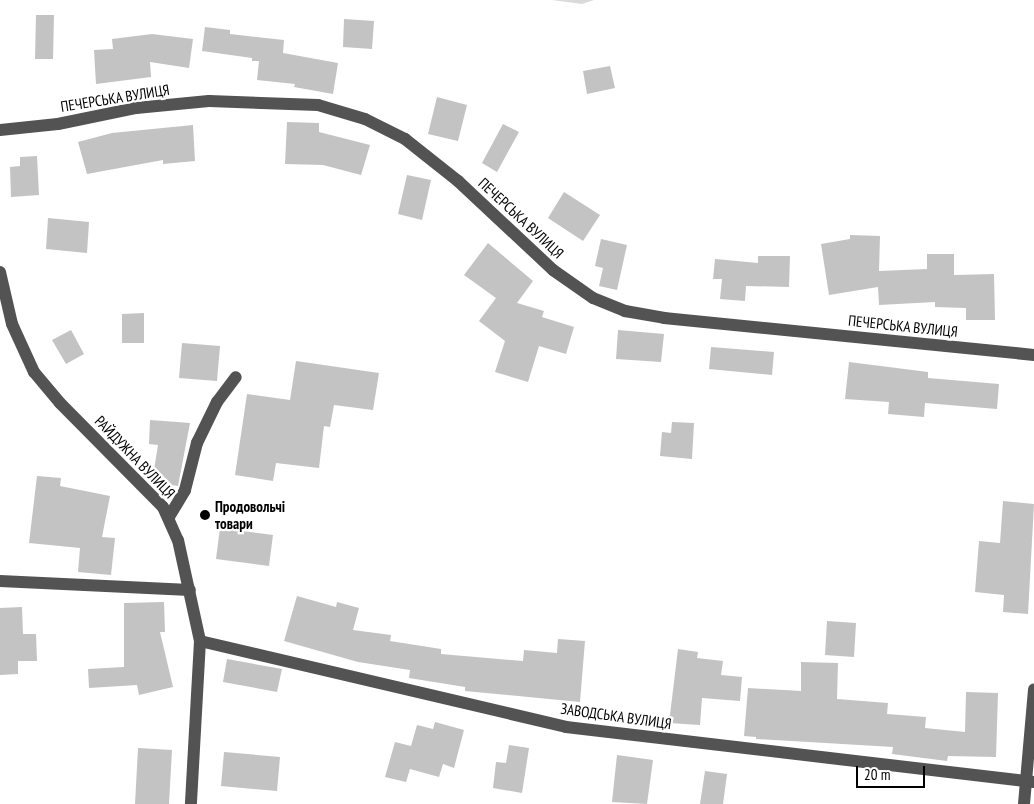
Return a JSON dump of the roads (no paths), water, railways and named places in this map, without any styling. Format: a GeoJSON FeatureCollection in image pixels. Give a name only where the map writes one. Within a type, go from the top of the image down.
{"type":"FeatureCollection","features":[{"type":"Feature","properties":{"kind":"street","name":"ПЕЧЕРСЬКА ВУЛИЦЯ"},"geometry":{"type":"LineString","coordinates":[[0,130],[58,124],[136,108],[209,101],[318,105],[365,120],[405,139],[458,181],[553,270],[593,298],[625,310],[664,318],[1034,355]]}},
{"type":"Feature","properties":{"kind":"street","name":"РАЙДУЖНА ВУЛИЦЯ"},"geometry":{"type":"LineString","coordinates":[[0,272],[12,324],[34,372],[60,403],[150,492],[169,518],[178,540],[200,641],[191,804]]}},
{"type":"Feature","properties":{"kind":"street"},"geometry":{"type":"LineString","coordinates":[[169,518],[185,490],[197,443],[217,402],[236,377]]}},
{"type":"Feature","properties":{"kind":"street"},"geometry":{"type":"LineString","coordinates":[[0,581],[190,590]]}},
{"type":"Feature","properties":{"kind":"street","name":"ЗАВОДСЬКА ВУЛИЦЯ"},"geometry":{"type":"LineString","coordinates":[[200,641],[566,727],[1030,781]]}},
{"type":"Feature","properties":{"kind":"street"},"geometry":{"type":"LineString","coordinates":[[1024,804],[1030,781],[1034,689]]}},
{"type":"Feature","properties":{"kind":"place","name":"Продовольчі товари"},"geometry":{"type":"Point","coordinates":[205,515]}}]}
